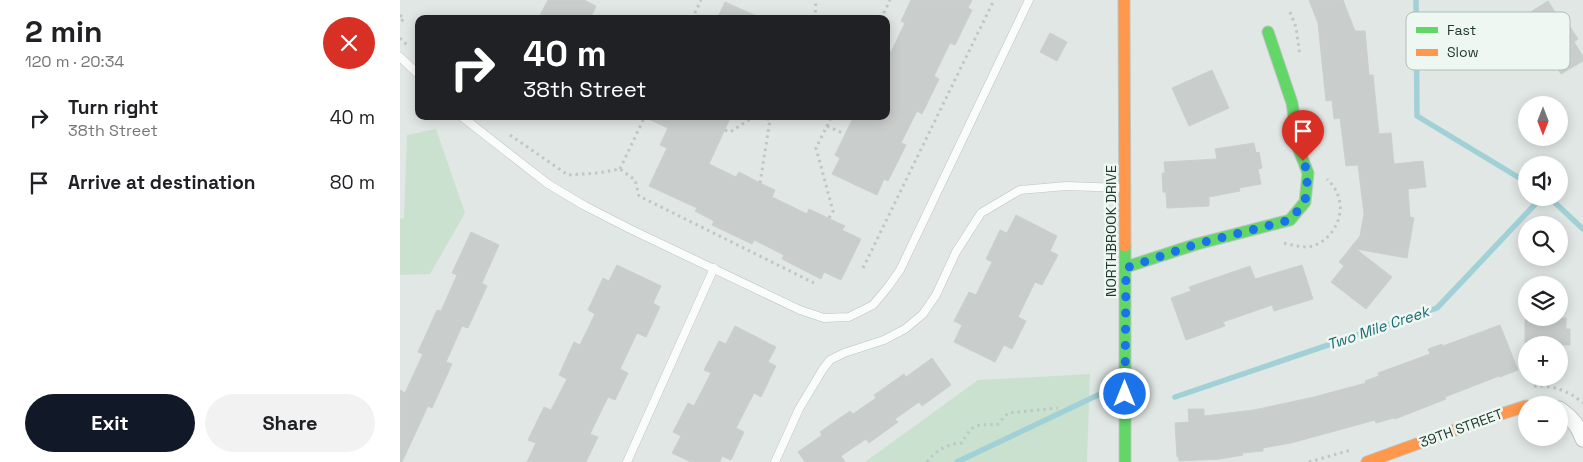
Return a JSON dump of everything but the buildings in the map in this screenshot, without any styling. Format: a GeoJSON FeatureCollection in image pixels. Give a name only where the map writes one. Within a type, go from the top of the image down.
{"type":"FeatureCollection","features":[{"type":"Feature","properties":{"kind":"street","name":"NORTHBROOK DRIVE"},"geometry":{"type":"LineString","coordinates":[[1124,0],[1126,188],[1125,462]]}},
{"type":"Feature","properties":{"kind":"street"},"geometry":{"type":"LineString","coordinates":[[1126,268],[1197,244],[1290,220],[1305,202],[1308,173],[1299,150],[1292,103],[1268,32]]}},
{"type":"Feature","properties":{"kind":"street","name":"39TH STREET"},"geometry":{"type":"LineString","coordinates":[[1367,462],[1480,420],[1518,408]]}},
{"type":"Feature","properties":{"kind":"street"},"geometry":{"type":"LineString","coordinates":[[1568,415],[1576,424],[1583,439]]}},
{"type":"Feature","properties":{"kind":"lane"},"geometry":{"type":"LineString","coordinates":[[466,120],[548,184],[585,206],[800,310],[824,318],[850,317],[873,305],[900,270],[1029,0]]}},
{"type":"Feature","properties":{"kind":"lane"},"geometry":{"type":"LineString","coordinates":[[400,57],[415,71]]}},
{"type":"Feature","properties":{"kind":"lane"},"geometry":{"type":"LineString","coordinates":[[775,462],[799,409],[822,369],[830,360],[844,353],[884,340],[905,329],[923,314],[936,295],[956,252],[981,213],[1020,190],[1066,186],[1126,188]]}},
{"type":"Feature","properties":{"kind":"lane"},"geometry":{"type":"LineString","coordinates":[[627,462],[714,268]]}},
{"type":"Feature","properties":{"kind":"path"},"geometry":{"type":"LineString","coordinates":[[694,15],[701,0]]}},
{"type":"Feature","properties":{"kind":"path"},"geometry":{"type":"LineString","coordinates":[[815,15],[816,0]]}},
{"type":"Feature","properties":{"kind":"path"},"geometry":{"type":"LineString","coordinates":[[882,15],[890,0]]}},
{"type":"Feature","properties":{"kind":"path"},"geometry":{"type":"LineString","coordinates":[[863,268],[994,0]]}},
{"type":"Feature","properties":{"kind":"path"},"geometry":{"type":"LineString","coordinates":[[400,15],[404,19],[400,22]]}},
{"type":"Feature","properties":{"kind":"path"},"geometry":{"type":"LineString","coordinates":[[620,169],[643,120]]}},
{"type":"Feature","properties":{"kind":"path"},"geometry":{"type":"LineString","coordinates":[[725,130],[730,132],[749,120]]}},
{"type":"Feature","properties":{"kind":"path"},"geometry":{"type":"LineString","coordinates":[[760,183],[770,120]]}},
{"type":"Feature","properties":{"kind":"path"},"geometry":{"type":"LineString","coordinates":[[829,218],[833,211],[816,148],[830,120]]}},
{"type":"Feature","properties":{"kind":"path"},"geometry":{"type":"LineString","coordinates":[[827,126],[845,134]]}},
{"type":"Feature","properties":{"kind":"path"},"geometry":{"type":"LineString","coordinates":[[506,132],[568,175],[620,169],[635,180],[639,196],[814,283]]}},
{"type":"Feature","properties":{"kind":"path"},"geometry":{"type":"LineString","coordinates":[[927,462],[933,454],[946,446],[962,443],[968,431],[980,424],[997,425],[1008,413],[1058,408]]}},
{"type":"Feature","properties":{"kind":"green space"},"geometry":{"type":"Polygon","coordinates":[[[436,129],[465,213],[430,274],[400,275],[400,219],[404,218],[407,135],[436,129]]]}},
{"type":"Feature","properties":{"kind":"green space"},"geometry":{"type":"Polygon","coordinates":[[[1090,374],[1087,462],[865,462],[978,380],[1090,374]]]}},
{"type":"Feature","properties":{"kind":"waterway","name":"Two Mile Creek"},"geometry":{"type":"LineString","coordinates":[[1416,0],[1416,12]]}},
{"type":"Feature","properties":{"kind":"waterway","name":"Two Mile Creek"},"geometry":{"type":"LineString","coordinates":[[1417,70],[1417,116],[1518,177]]}},
{"type":"Feature","properties":{"kind":"waterway","name":"Two Mile Creek"},"geometry":{"type":"LineString","coordinates":[[1175,397],[1437,308],[1533,206]]}},
{"type":"Feature","properties":{"kind":"waterway","name":"Two Mile Creek"},"geometry":{"type":"LineString","coordinates":[[1559,206],[1583,229]]}},
{"type":"Feature","properties":{"kind":"waterway"},"geometry":{"type":"LineString","coordinates":[[957,462],[1098,395]]}},
{"type":"Feature","properties":{"kind":"traffic: fast"},"geometry":{"type":"LineString","coordinates":[[1126,267],[1197,244],[1290,220],[1305,202],[1308,173],[1299,150],[1292,103],[1268,32]]}},
{"type":"Feature","properties":{"kind":"traffic: fast"},"geometry":{"type":"LineString","coordinates":[[1125,246],[1125,462]]}},
{"type":"Feature","properties":{"kind":"traffic: slow"},"geometry":{"type":"LineString","coordinates":[[1124,0],[1125,246]]}},
{"type":"Feature","properties":{"kind":"traffic: slow"},"geometry":{"type":"LineString","coordinates":[[1367,462],[1518,409]]}},
{"type":"Feature","properties":{"kind":"route"},"geometry":{"type":"LineString","coordinates":[[1125,394],[1126,268],[1197,244],[1290,220],[1305,202],[1308,173],[1303,161]]}}]}
